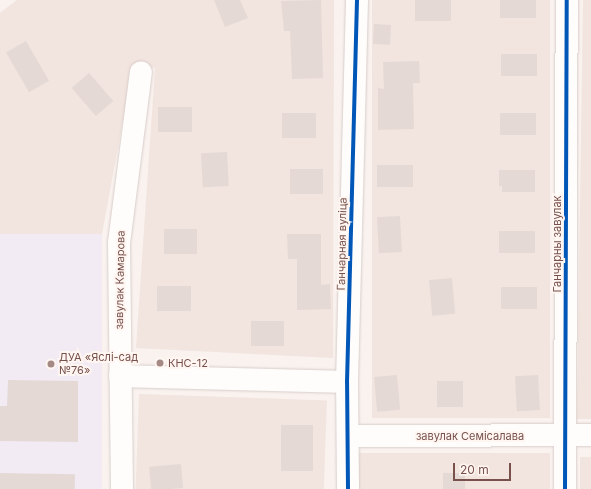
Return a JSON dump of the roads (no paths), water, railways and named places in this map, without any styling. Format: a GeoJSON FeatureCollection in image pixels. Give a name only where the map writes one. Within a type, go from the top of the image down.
{"type":"FeatureCollection","features":[{"type":"Feature","properties":{"kind":"street","name":"Ганчарная вуліца"},"geometry":{"type":"LineString","coordinates":[[348,489],[347,382],[357,0]]}},
{"type":"Feature","properties":{"kind":"street","name":"Ганчарны завулак"},"geometry":{"type":"LineString","coordinates":[[565,489],[568,0]]}},
{"type":"Feature","properties":{"kind":"street","name":"завулак Камарова"},"geometry":{"type":"LineString","coordinates":[[122,489],[119,243],[141,72]]}},
{"type":"Feature","properties":{"kind":"street"},"geometry":{"type":"LineString","coordinates":[[120,376],[347,382]]}},
{"type":"Feature","properties":{"kind":"street","name":"завулак Семісалава"},"geometry":{"type":"LineString","coordinates":[[348,436],[591,435]]}},
{"type":"Feature","properties":{"kind":"place","name":"КНС-12"},"geometry":{"type":"Point","coordinates":[160,363]}},
{"type":"Feature","properties":{"kind":"place","name":"ДУА «Яслі-сад №76»"},"geometry":{"type":"Point","coordinates":[51,364]}}]}
